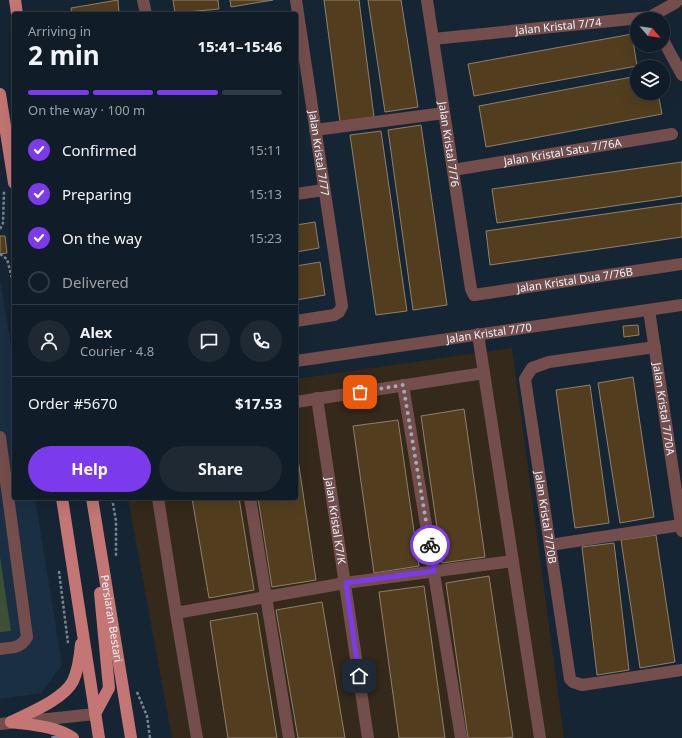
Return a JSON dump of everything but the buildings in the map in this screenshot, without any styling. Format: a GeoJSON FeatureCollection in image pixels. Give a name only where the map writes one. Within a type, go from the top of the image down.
{"type":"FeatureCollection","features":[{"type":"Feature","properties":{"kind":"main road"},"geometry":{"type":"LineString","coordinates":[[15,0],[17,12]]}},
{"type":"Feature","properties":{"kind":"main road"},"geometry":{"type":"LineString","coordinates":[[0,94],[9,184]]}},
{"type":"Feature","properties":{"kind":"main road"},"geometry":{"type":"LineString","coordinates":[[62,500],[99,738]]}},
{"type":"Feature","properties":{"kind":"main road","name":"Persiaran Bestari"},"geometry":{"type":"LineString","coordinates":[[92,500],[131,738]]}},
{"type":"Feature","properties":{"kind":"main road"},"geometry":{"type":"LineString","coordinates":[[95,714],[109,688],[102,613],[97,528]]}},
{"type":"Feature","properties":{"kind":"main road"},"geometry":{"type":"LineString","coordinates":[[6,723],[62,695],[73,681],[80,656],[82,629]]}},
{"type":"Feature","properties":{"kind":"main road"},"geometry":{"type":"LineString","coordinates":[[6,723],[39,726],[66,733],[73,738]]}},
{"type":"Feature","properties":{"kind":"street"},"geometry":{"type":"LineString","coordinates":[[144,0],[146,12]]}},
{"type":"Feature","properties":{"kind":"street","name":"Jalan Kristal 7/77"},"geometry":{"type":"LineString","coordinates":[[296,0],[298,12]]}},
{"type":"Feature","properties":{"kind":"street","name":"Jalan Kristal 7/76"},"geometry":{"type":"LineString","coordinates":[[427,0],[471,289]]}},
{"type":"Feature","properties":{"kind":"street","name":"Jalan Kristal 7/74"},"geometry":{"type":"LineString","coordinates":[[661,12],[678,0]]}},
{"type":"Feature","properties":{"kind":"street","name":"Jalan Kristal 7/77"},"geometry":{"type":"LineString","coordinates":[[298,14],[342,306],[339,312],[334,315],[298,321]]}},
{"type":"Feature","properties":{"kind":"street","name":"Jalan Kristal 7/74"},"geometry":{"type":"LineString","coordinates":[[433,39],[630,20]]}},
{"type":"Feature","properties":{"kind":"street"},"geometry":{"type":"LineString","coordinates":[[670,52],[682,75]]}},
{"type":"Feature","properties":{"kind":"street"},"geometry":{"type":"LineString","coordinates":[[315,130],[444,113]]}},
{"type":"Feature","properties":{"kind":"street","name":"Jalan Kristal Satu 7/76A"},"geometry":{"type":"LineString","coordinates":[[453,170],[672,134]]}},
{"type":"Feature","properties":{"kind":"street"},"geometry":{"type":"LineString","coordinates":[[298,194],[324,190]]}},
{"type":"Feature","properties":{"kind":"street","name":"Jalan Kristal Dua 7/76B"},"geometry":{"type":"LineString","coordinates":[[471,289],[474,295],[682,264]]}},
{"type":"Feature","properties":{"kind":"street","name":"Jalan Kristal 7/70"},"geometry":{"type":"LineString","coordinates":[[298,361],[682,305]]}},
{"type":"Feature","properties":{"kind":"street","name":"Jalan Kristal 7/70A"},"geometry":{"type":"LineString","coordinates":[[649,310],[682,528]]}},
{"type":"Feature","properties":{"kind":"street"},"geometry":{"type":"LineString","coordinates":[[478,334],[540,738]]}},
{"type":"Feature","properties":{"kind":"street","name":"Jalan Kristal 7/70B"},"geometry":{"type":"LineString","coordinates":[[655,347],[549,362],[532,368],[525,379],[570,679],[573,682],[582,685],[682,670]]}},
{"type":"Feature","properties":{"kind":"street"},"geometry":{"type":"LineString","coordinates":[[298,402],[484,373]]}},
{"type":"Feature","properties":{"kind":"street"},"geometry":{"type":"LineString","coordinates":[[403,385],[461,738]]}},
{"type":"Feature","properties":{"kind":"street","name":"Jalan Kristal K7/K"},"geometry":{"type":"LineString","coordinates":[[317,398],[346,583],[368,738]]}},
{"type":"Feature","properties":{"kind":"street"},"geometry":{"type":"LineString","coordinates":[[0,437],[27,636],[23,643],[17,647],[0,650]]}},
{"type":"Feature","properties":{"kind":"street"},"geometry":{"type":"LineString","coordinates":[[158,500],[198,738]]}},
{"type":"Feature","properties":{"kind":"street"},"geometry":{"type":"LineString","coordinates":[[250,500],[290,738]]}},
{"type":"Feature","properties":{"kind":"street"},"geometry":{"type":"LineString","coordinates":[[550,545],[682,528]]}},
{"type":"Feature","properties":{"kind":"street"},"geometry":{"type":"LineString","coordinates":[[176,612],[346,583],[513,561]]}},
{"type":"Feature","properties":{"kind":"street"},"geometry":{"type":"LineString","coordinates":[[6,723],[95,714]]}},
{"type":"Feature","properties":{"kind":"path"},"geometry":{"type":"LineString","coordinates":[[0,229],[3,224],[9,184]]}},
{"type":"Feature","properties":{"kind":"path"},"geometry":{"type":"LineString","coordinates":[[0,254],[7,259],[12,278]]}},
{"type":"Feature","properties":{"kind":"shaded area"},"geometry":{"type":"Polygon","coordinates":[[[0,279],[12,354],[12,500],[35,500],[62,665],[41,693],[0,699],[0,279]]]}},
{"type":"Feature","properties":{"kind":"shaded area"},"geometry":{"type":"Polygon","coordinates":[[[512,348],[564,738],[172,738],[128,500],[298,500],[298,379],[512,348]]]}},
{"type":"Feature","properties":{"kind":"green space"},"geometry":{"type":"Polygon","coordinates":[[[0,557],[11,631],[0,632],[0,557]]]}},
{"type":"Feature","properties":{"kind":"waterway"},"geometry":{"type":"LineString","coordinates":[[53,738],[61,738]]}},
{"type":"Feature","properties":{"kind":"way so far"},"geometry":{"type":"LineString","coordinates":[[360,392],[403,385],[430,545]]}},
{"type":"Feature","properties":{"kind":"route"},"geometry":{"type":"LineString","coordinates":[[359,676],[346,583],[434,571],[430,545]]}}]}
